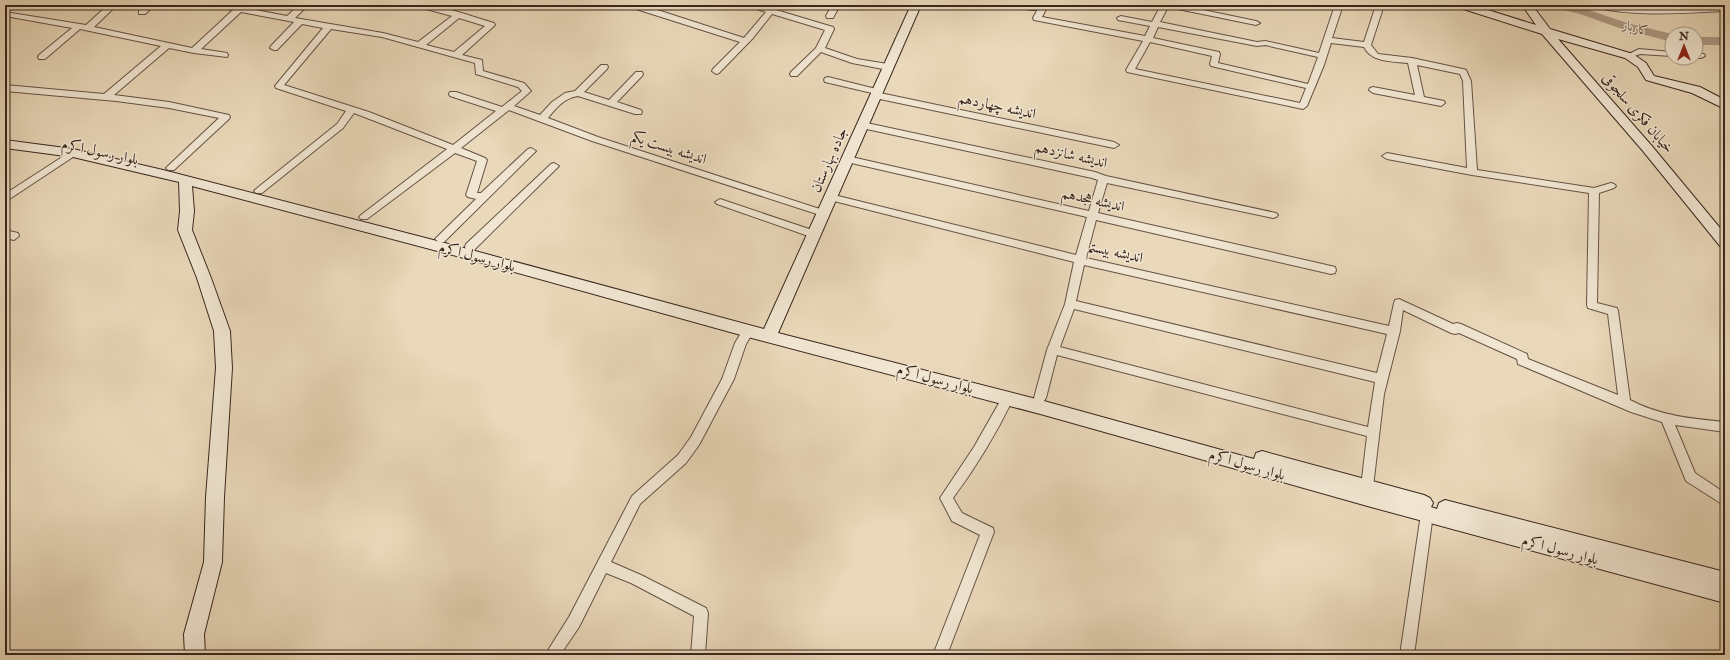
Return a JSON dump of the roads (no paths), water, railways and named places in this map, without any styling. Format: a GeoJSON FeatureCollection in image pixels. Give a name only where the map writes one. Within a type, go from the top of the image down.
{"type":"FeatureCollection","features":[{"type":"Feature","properties":{"kind":"main road","name":"جاده بهارستان"},"geometry":{"type":"LineString","coordinates":[[771,332],[916,5]]}},
{"type":"Feature","properties":{"kind":"main road"},"geometry":{"type":"LineString","coordinates":[[1461,5],[1629,56],[1642,66],[1650,78],[1693,88],[1725,105]]}},
{"type":"Feature","properties":{"kind":"main road","name":"خیابان فکری سلجوقی"},"geometry":{"type":"LineString","coordinates":[[1527,5],[1547,32],[1647,148],[1725,243]]}},
{"type":"Feature","properties":{"kind":"main road","name":"بلوار رسول اکرم"},"geometry":{"type":"LineString","coordinates":[[5,137],[84,146],[171,168],[190,176],[416,240],[748,331],[771,332],[1040,398],[1367,487],[1725,581]]}},
{"type":"Feature","properties":{"kind":"main road","name":"بلوار رسول اکرم"},"geometry":{"type":"LineString","coordinates":[[5,144],[73,153],[190,176],[364,216],[440,239],[1007,399],[1725,594]]}},
{"type":"Feature","properties":{"kind":"main road"},"geometry":{"type":"LineString","coordinates":[[190,176],[185,230],[204,278],[222,331],[224,368],[212,562],[194,634],[195,655]]}},
{"type":"Feature","properties":{"kind":"street"},"geometry":{"type":"LineString","coordinates":[[42,57],[112,5]]}},
{"type":"Feature","properties":{"kind":"street"},"geometry":{"type":"LineString","coordinates":[[142,12],[151,5]]}},
{"type":"Feature","properties":{"kind":"street"},"geometry":{"type":"LineString","coordinates":[[218,5],[383,35],[479,62],[479,72],[521,85],[527,91],[455,148],[364,216]]}},
{"type":"Feature","properties":{"kind":"street"},"geometry":{"type":"LineString","coordinates":[[258,13],[267,5]]}},
{"type":"Feature","properties":{"kind":"street"},"geometry":{"type":"LineString","coordinates":[[290,18],[304,5]]}},
{"type":"Feature","properties":{"kind":"street"},"geometry":{"type":"LineString","coordinates":[[422,5],[491,25],[455,56]]}},
{"type":"Feature","properties":{"kind":"street"},"geometry":{"type":"LineString","coordinates":[[749,5],[773,8],[830,29],[820,49],[794,74]]}},
{"type":"Feature","properties":{"kind":"street"},"geometry":{"type":"LineString","coordinates":[[830,16],[836,5]]}},
{"type":"Feature","properties":{"kind":"street"},"geometry":{"type":"LineString","coordinates":[[1016,5],[1032,8],[1033,5]]}},
{"type":"Feature","properties":{"kind":"street"},"geometry":{"type":"LineString","coordinates":[[1044,5],[1037,18],[1148,39],[1216,54],[1214,64],[1311,87]]}},
{"type":"Feature","properties":{"kind":"street"},"geometry":{"type":"LineString","coordinates":[[1256,23],[1166,5],[1130,70],[1303,106],[1320,65],[1339,5]]}},
{"type":"Feature","properties":{"kind":"street"},"geometry":{"type":"LineString","coordinates":[[1366,45],[1380,5]]}},
{"type":"Feature","properties":{"kind":"street"},"geometry":{"type":"LineString","coordinates":[[1596,5],[1618,10],[1634,11],[1725,9]]}},
{"type":"Feature","properties":{"kind":"street"},"geometry":{"type":"LineString","coordinates":[[639,7],[745,41]]}},
{"type":"Feature","properties":{"kind":"street"},"geometry":{"type":"LineString","coordinates":[[716,71],[745,41],[773,8]]}},
{"type":"Feature","properties":{"kind":"street"},"geometry":{"type":"LineString","coordinates":[[194,51],[239,9]]}},
{"type":"Feature","properties":{"kind":"street"},"geometry":{"type":"LineString","coordinates":[[5,14],[83,27],[194,51],[224,55]]}},
{"type":"Feature","properties":{"kind":"street"},"geometry":{"type":"LineString","coordinates":[[419,46],[458,15]]}},
{"type":"Feature","properties":{"kind":"street"},"geometry":{"type":"LineString","coordinates":[[1121,18],[1257,44],[1265,43],[1322,56]]}},
{"type":"Feature","properties":{"kind":"street"},"geometry":{"type":"LineString","coordinates":[[274,48],[300,21]]}},
{"type":"Feature","properties":{"kind":"street"},"geometry":{"type":"LineString","coordinates":[[329,26],[279,86],[352,110],[455,148],[482,160],[471,195],[484,197]]}},
{"type":"Feature","properties":{"kind":"street"},"geometry":{"type":"LineString","coordinates":[[1328,40],[1366,45],[1376,56],[1412,61],[1463,72],[1467,81],[1472,172]]}},
{"type":"Feature","properties":{"kind":"street"},"geometry":{"type":"LineString","coordinates":[[106,97],[168,45]]}},
{"type":"Feature","properties":{"kind":"street"},"geometry":{"type":"LineString","coordinates":[[820,49],[856,61],[888,67]]}},
{"type":"Feature","properties":{"kind":"street"},"geometry":{"type":"LineString","coordinates":[[1629,56],[1639,51],[1664,53]]}},
{"type":"Feature","properties":{"kind":"street"},"geometry":{"type":"LineString","coordinates":[[1412,61],[1420,98]]}},
{"type":"Feature","properties":{"kind":"street"},"geometry":{"type":"LineString","coordinates":[[578,93],[604,66]]}},
{"type":"Feature","properties":{"kind":"street"},"geometry":{"type":"LineString","coordinates":[[610,104],[639,74]]}},
{"type":"Feature","properties":{"kind":"street","name":"اندیشه چهاردهم"},"geometry":{"type":"LineString","coordinates":[[828,80],[876,94],[1114,145]]}},
{"type":"Feature","properties":{"kind":"street"},"geometry":{"type":"LineString","coordinates":[[5,88],[106,97],[170,105],[226,117],[171,168]]}},
{"type":"Feature","properties":{"kind":"street"},"geometry":{"type":"LineString","coordinates":[[1373,90],[1441,103]]}},
{"type":"Feature","properties":{"kind":"street"},"geometry":{"type":"LineString","coordinates":[[542,119],[555,104],[568,95],[578,93],[638,112]]}},
{"type":"Feature","properties":{"kind":"street","name":"اندیشه بیست یکم"},"geometry":{"type":"LineString","coordinates":[[454,94],[542,119],[594,138],[823,213]]}},
{"type":"Feature","properties":{"kind":"street"},"geometry":{"type":"LineString","coordinates":[[259,191],[340,126],[352,110]]}},
{"type":"Feature","properties":{"kind":"street","name":"اندیشه شانزدهم"},"geometry":{"type":"LineString","coordinates":[[862,125],[1273,215]]}},
{"type":"Feature","properties":{"kind":"street"},"geometry":{"type":"LineString","coordinates":[[440,239],[531,151]]}},
{"type":"Feature","properties":{"kind":"street"},"geometry":{"type":"LineString","coordinates":[[5,199],[73,153]]}},
{"type":"Feature","properties":{"kind":"street"},"geometry":{"type":"LineString","coordinates":[[1387,156],[1472,172],[1594,191],[1611,186]]}},
{"type":"Feature","properties":{"kind":"street","name":"اندیشه هجدهم"},"geometry":{"type":"LineString","coordinates":[[847,159],[1331,270]]}},
{"type":"Feature","properties":{"kind":"street"},"geometry":{"type":"LineString","coordinates":[[470,247],[554,166]]}},
{"type":"Feature","properties":{"kind":"street"},"geometry":{"type":"LineString","coordinates":[[1040,398],[1053,350],[1070,304],[1080,260],[1103,178]]}},
{"type":"Feature","properties":{"kind":"street"},"geometry":{"type":"LineString","coordinates":[[1594,191],[1592,305],[1613,311],[1625,403]]}},
{"type":"Feature","properties":{"kind":"street","name":"اندیشه بیستم"},"geometry":{"type":"LineString","coordinates":[[830,197],[1080,260],[1394,331]]}},
{"type":"Feature","properties":{"kind":"street"},"geometry":{"type":"LineString","coordinates":[[720,202],[814,234]]}},
{"type":"Feature","properties":{"kind":"street"},"geometry":{"type":"LineString","coordinates":[[1367,487],[1373,433],[1382,378],[1394,331],[1399,303],[1455,330],[1457,327],[1523,357],[1522,361],[1625,403],[1634,409],[1666,418],[1706,426],[1725,427]]}},
{"type":"Feature","properties":{"kind":"street"},"geometry":{"type":"LineString","coordinates":[[1070,304],[1382,378]]}},
{"type":"Feature","properties":{"kind":"street"},"geometry":{"type":"LineString","coordinates":[[552,655],[574,622],[636,500],[682,458],[695,441],[728,378],[741,343],[748,331]]}},
{"type":"Feature","properties":{"kind":"street"},"geometry":{"type":"LineString","coordinates":[[1053,350],[1373,433]]}},
{"type":"Feature","properties":{"kind":"street"},"geometry":{"type":"LineString","coordinates":[[940,655],[988,532],[958,517],[946,498],[962,478],[999,417],[1007,399]]}},
{"type":"Feature","properties":{"kind":"street"},"geometry":{"type":"LineString","coordinates":[[1666,418],[1690,477],[1725,500]]}},
{"type":"Feature","properties":{"kind":"street"},"geometry":{"type":"LineString","coordinates":[[1407,655],[1427,514]]}},
{"type":"Feature","properties":{"kind":"street"},"geometry":{"type":"LineString","coordinates":[[603,565],[636,579],[701,613],[698,655]]}},
{"type":"Feature","properties":{"kind":"waterway","name":"کاربار"},"geometry":{"type":"LineString","coordinates":[[1555,5],[1583,11],[1623,26],[1664,36]]}},
{"type":"Feature","properties":{"kind":"waterway","name":"کاربار"},"geometry":{"type":"LineString","coordinates":[[1704,41],[1725,41]]}}]}
